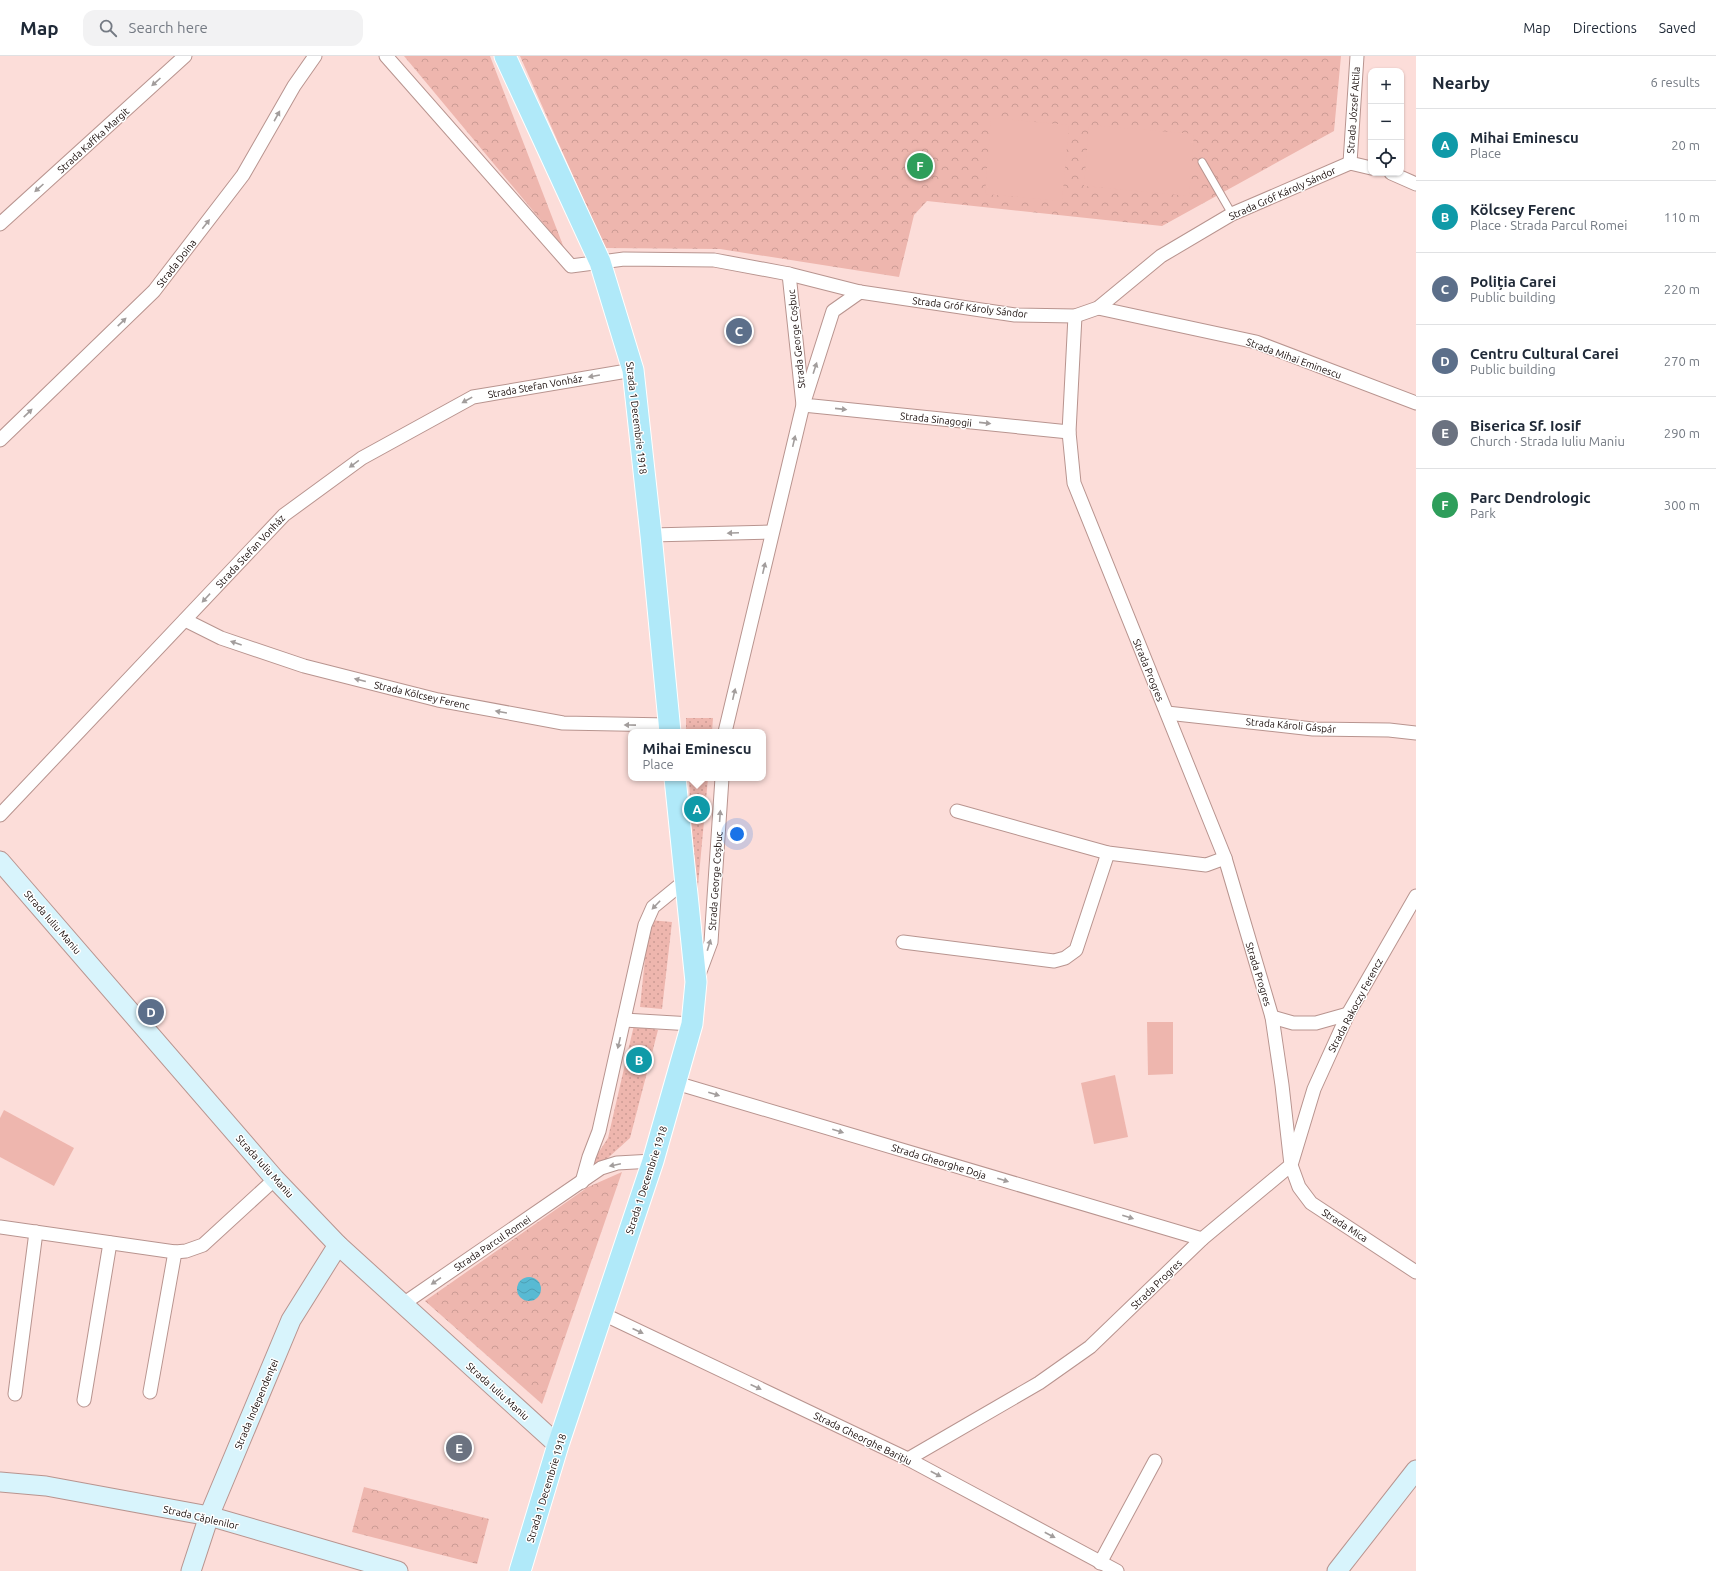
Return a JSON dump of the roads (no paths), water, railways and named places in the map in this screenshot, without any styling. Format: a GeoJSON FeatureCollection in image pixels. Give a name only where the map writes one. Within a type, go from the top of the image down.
{"type":"FeatureCollection","features":[{"type":"Feature","properties":{"kind":"main road","name":"Strada 1 Decembrie 1918"},"geometry":{"type":"LineString","coordinates":[[505,56],[600,262],[633,370],[651,536],[669,729]]}},
{"type":"Feature","properties":{"kind":"main road","name":"Strada 1 Decembrie 1918"},"geometry":{"type":"LineString","coordinates":[[520,1571],[558,1445],[653,1161],[692,1024],[696,982],[674,781]]}},
{"type":"Feature","properties":{"kind":"street","name":"Strada Kaffka Margit"},"geometry":{"type":"LineString","coordinates":[[0,224],[185,56]]}},
{"type":"Feature","properties":{"kind":"street","name":"Strada Doina"},"geometry":{"type":"LineString","coordinates":[[0,440],[154,291],[243,176],[294,86],[315,56]]}},
{"type":"Feature","properties":{"kind":"street","name":"Strada Gróf Károly Sándor"},"geometry":{"type":"LineString","coordinates":[[386,56],[571,266],[624,259],[714,260],[789,274],[860,292],[1015,316],[1075,316],[1098,308],[1161,256],[1232,214],[1350,163]]}},
{"type":"Feature","properties":{"kind":"street","name":"Strada József Attila"},"geometry":{"type":"LineString","coordinates":[[1350,163],[1357,56]]}},
{"type":"Feature","properties":{"kind":"street"},"geometry":{"type":"LineString","coordinates":[[1350,163],[1368,167]]}},
{"type":"Feature","properties":{"kind":"street"},"geometry":{"type":"LineString","coordinates":[[1398,176],[1416,184]]}},
{"type":"Feature","properties":{"kind":"street","name":"Strada George Coșbuc"},"geometry":{"type":"LineString","coordinates":[[789,274],[803,405]]}},
{"type":"Feature","properties":{"kind":"street","name":"Strada George Coșbuc"},"geometry":{"type":"LineString","coordinates":[[726,729],[803,405],[833,311],[860,292]]}},
{"type":"Feature","properties":{"kind":"street","name":"Strada Mihai Eminescu"},"geometry":{"type":"LineString","coordinates":[[1098,308],[1256,342],[1416,403]]}},
{"type":"Feature","properties":{"kind":"street","name":"Strada Progres"},"geometry":{"type":"LineString","coordinates":[[908,1459],[1039,1383],[1090,1347],[1202,1239],[1290,1165],[1282,1085],[1272,1017],[1224,858],[1074,483],[1069,432],[1075,316]]}},
{"type":"Feature","properties":{"kind":"street","name":"Strada Stefan Vonház"},"geometry":{"type":"LineString","coordinates":[[0,815],[284,514],[362,458],[473,397],[633,370]]}},
{"type":"Feature","properties":{"kind":"street","name":"Strada Sinagogii"},"geometry":{"type":"LineString","coordinates":[[803,405],[1069,432]]}},
{"type":"Feature","properties":{"kind":"street"},"geometry":{"type":"LineString","coordinates":[[651,536],[772,532]]}},
{"type":"Feature","properties":{"kind":"street","name":"Strada Kölcsey Ferenc"},"geometry":{"type":"LineString","coordinates":[[185,620],[221,638],[304,666],[438,700],[563,723],[669,729]]}},
{"type":"Feature","properties":{"kind":"street","name":"Strada Károli Gáspár"},"geometry":{"type":"LineString","coordinates":[[1167,713],[1313,729],[1389,730],[1416,733]]}},
{"type":"Feature","properties":{"kind":"street","name":"Strada George Coșbuc"},"geometry":{"type":"LineString","coordinates":[[696,982],[711,942],[722,781]]}},
{"type":"Feature","properties":{"kind":"street"},"geometry":{"type":"LineString","coordinates":[[958,811],[1108,853],[1206,865],[1224,858]]}},
{"type":"Feature","properties":{"kind":"street"},"geometry":{"type":"LineString","coordinates":[[903,942],[1054,961],[1066,958],[1076,950],[1108,853]]}},
{"type":"Feature","properties":{"kind":"street","name":"Strada Iuliu Maniu"},"geometry":{"type":"LineString","coordinates":[[0,861],[275,1179],[338,1245],[558,1445]]}},
{"type":"Feature","properties":{"kind":"street"},"geometry":{"type":"LineString","coordinates":[[582,1182],[589,1157],[599,1131],[645,926],[653,907],[686,880]]}},
{"type":"Feature","properties":{"kind":"street","name":"Strada Rakoczy Ferencz"},"geometry":{"type":"LineString","coordinates":[[1290,1165],[1314,1089],[1348,1014],[1416,896]]}},
{"type":"Feature","properties":{"kind":"street","name":"Strada Progres"},"geometry":{"type":"LineString","coordinates":[[1272,1017],[1293,1023],[1316,1023],[1348,1014]]}},
{"type":"Feature","properties":{"kind":"street"},"geometry":{"type":"LineString","coordinates":[[624,1020],[692,1024]]}},
{"type":"Feature","properties":{"kind":"street","name":"Strada Gheorghe Doja"},"geometry":{"type":"LineString","coordinates":[[676,1083],[1202,1239]]}},
{"type":"Feature","properties":{"kind":"street","name":"Strada Parcul Romei"},"geometry":{"type":"LineString","coordinates":[[402,1304],[601,1168],[617,1163],[653,1161]]}},
{"type":"Feature","properties":{"kind":"street","name":"Strada Mica"},"geometry":{"type":"LineString","coordinates":[[1290,1165],[1299,1187],[1311,1203],[1416,1272]]}},
{"type":"Feature","properties":{"kind":"street"},"geometry":{"type":"LineString","coordinates":[[0,1227],[175,1252],[186,1251],[204,1245],[275,1179]]}},
{"type":"Feature","properties":{"kind":"street"},"geometry":{"type":"LineString","coordinates":[[15,1394],[36,1232]]}},
{"type":"Feature","properties":{"kind":"street"},"geometry":{"type":"LineString","coordinates":[[84,1400],[110,1243]]}},
{"type":"Feature","properties":{"kind":"street","name":"Strada Independenței"},"geometry":{"type":"LineString","coordinates":[[191,1571],[209,1516],[291,1320],[338,1245]]}},
{"type":"Feature","properties":{"kind":"street"},"geometry":{"type":"LineString","coordinates":[[150,1392],[175,1252]]}},
{"type":"Feature","properties":{"kind":"street","name":"Strada Gheorghe Barițiu"},"geometry":{"type":"LineString","coordinates":[[603,1314],[908,1459],[1117,1571]]}},
{"type":"Feature","properties":{"kind":"street"},"geometry":{"type":"LineString","coordinates":[[1100,1562],[1155,1461]]}},
{"type":"Feature","properties":{"kind":"street"},"geometry":{"type":"LineString","coordinates":[[1337,1571],[1416,1470]]}},
{"type":"Feature","properties":{"kind":"street","name":"Strada Căplenilor"},"geometry":{"type":"LineString","coordinates":[[0,1482],[46,1486],[209,1516],[398,1571]]}},
{"type":"Feature","properties":{"kind":"lane"},"geometry":{"type":"LineString","coordinates":[[1202,162],[1232,214]]}},
{"type":"Feature","properties":{"kind":"water"},"geometry":{"type":"Polygon","coordinates":[[[529,1277],[537,1281],[541,1289],[537,1297],[529,1301],[521,1297],[517,1289],[521,1281],[529,1277]]]}},
{"type":"Feature","properties":{"kind":"place","name":"Parc Dendrologic"},"geometry":{"type":"Point","coordinates":[920,166]}},
{"type":"Feature","properties":{"kind":"place","name":"Poliția Carei"},"geometry":{"type":"Point","coordinates":[739,331]}},
{"type":"Feature","properties":{"kind":"place","name":"Mihai Eminescu"},"geometry":{"type":"Point","coordinates":[697,809]}},
{"type":"Feature","properties":{"kind":"place","name":"Centru Cultural Carei"},"geometry":{"type":"Point","coordinates":[151,1012]}},
{"type":"Feature","properties":{"kind":"place","name":"Kölcsey Ferenc"},"geometry":{"type":"Point","coordinates":[639,1060]}},
{"type":"Feature","properties":{"kind":"place","name":"Biserica Sf. Iosif"},"geometry":{"type":"Point","coordinates":[459,1448]}}]}
